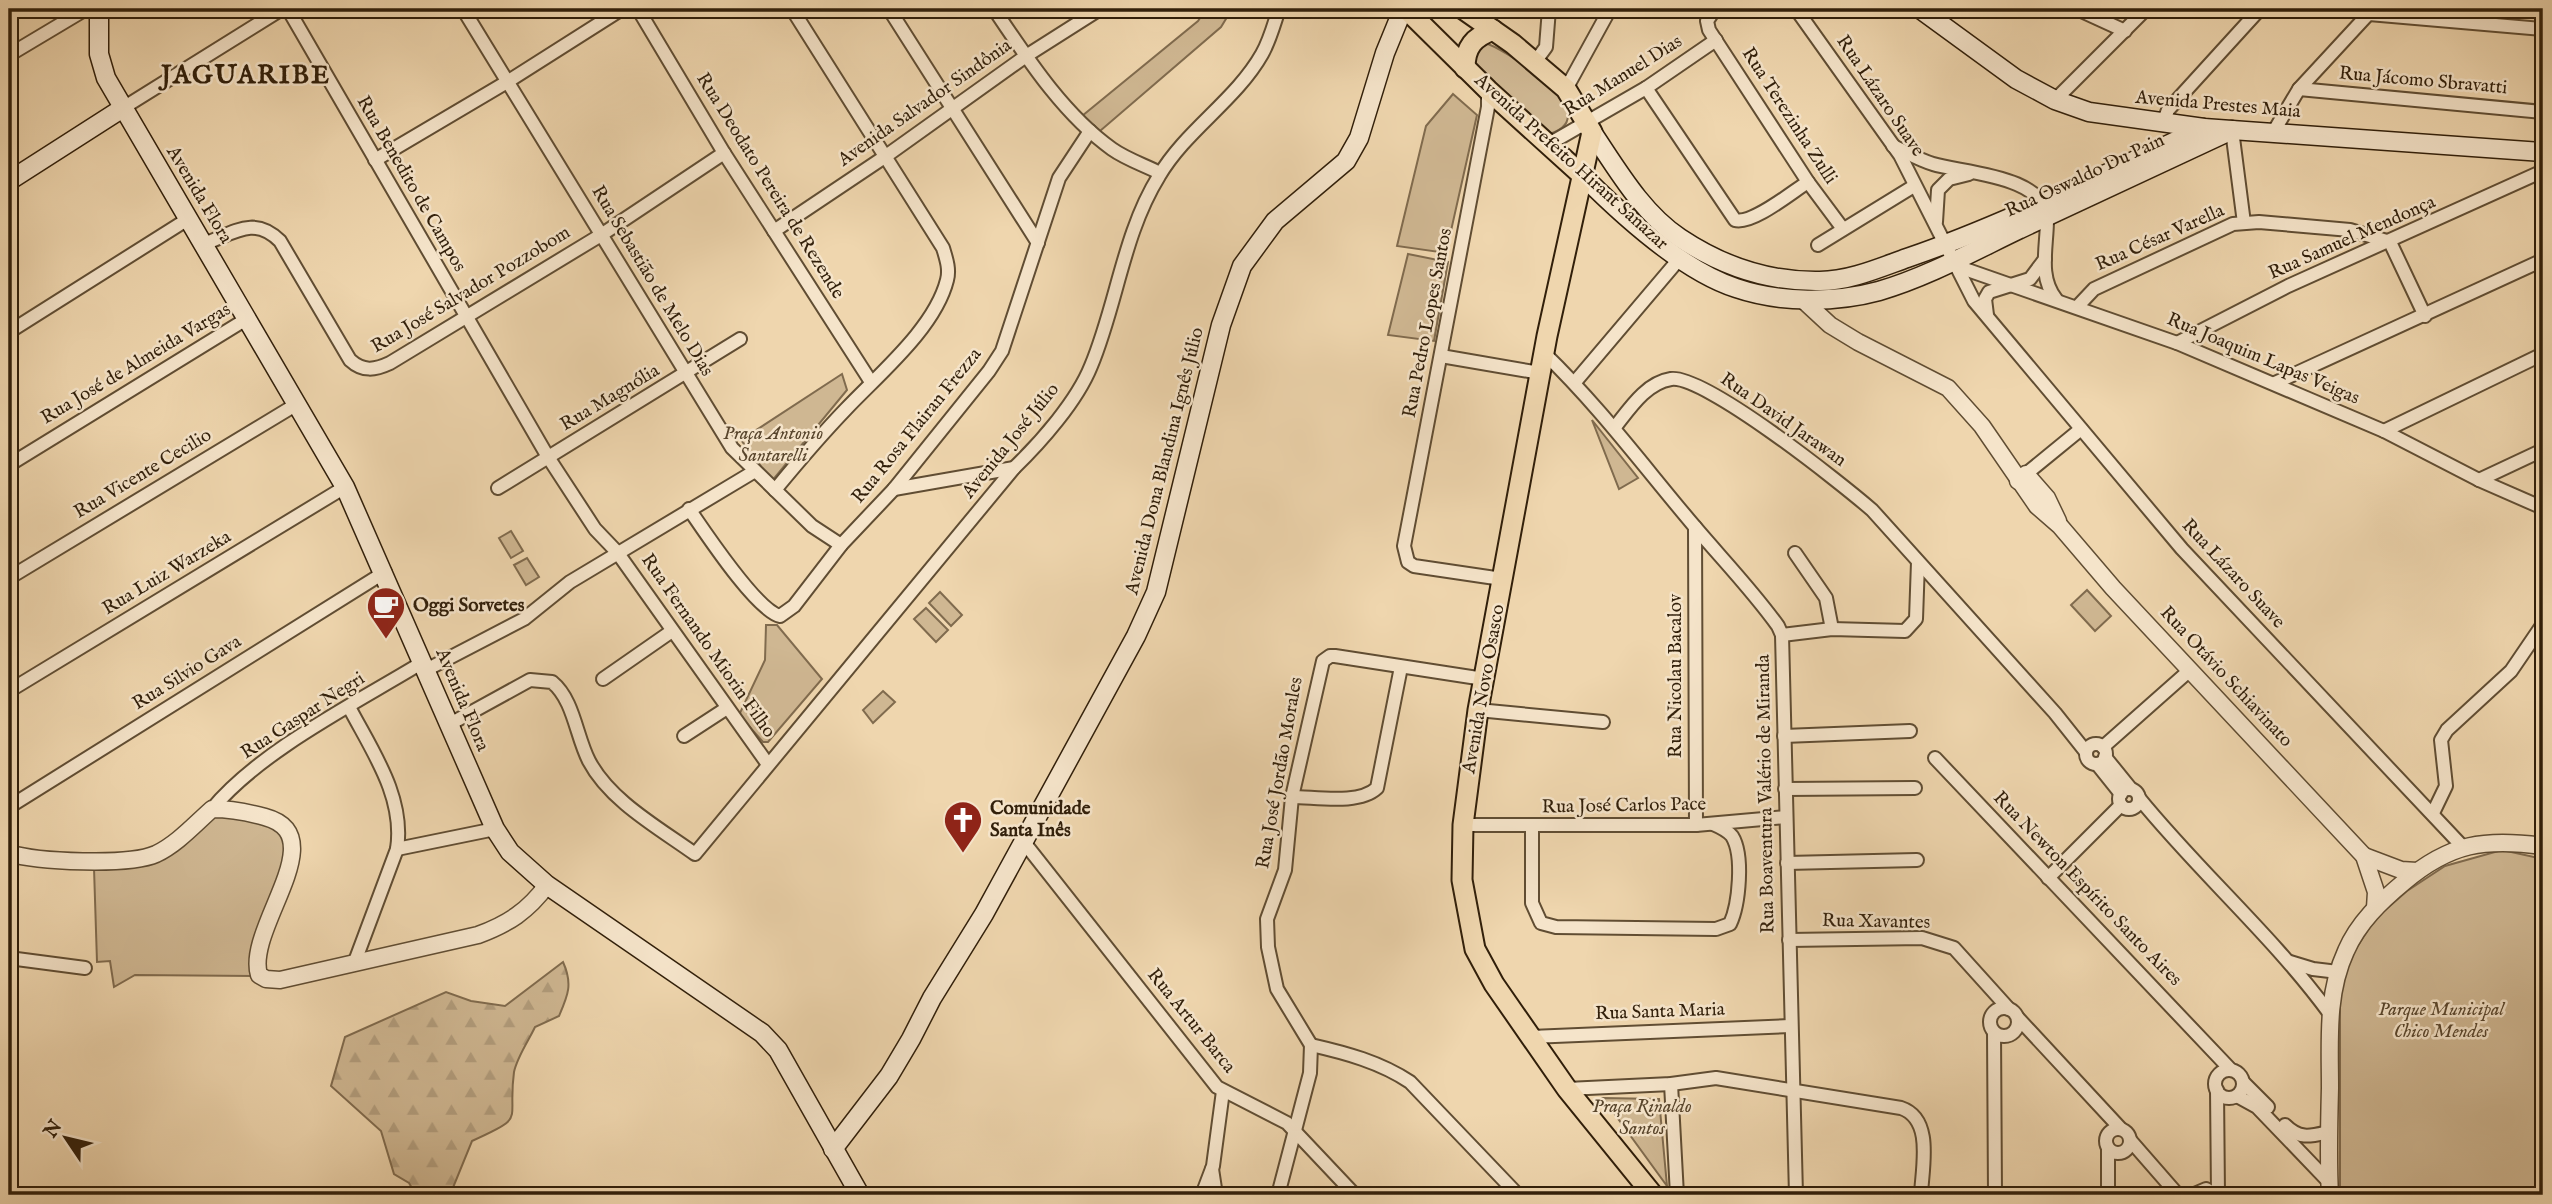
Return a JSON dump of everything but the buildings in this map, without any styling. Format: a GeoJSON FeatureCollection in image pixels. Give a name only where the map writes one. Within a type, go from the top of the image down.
{"type":"FeatureCollection","features":[{"type":"Feature","properties":{"kind":"main road","name":"Avenida Flora"},"geometry":{"type":"LineString","coordinates":[[99,9],[101,66],[345,487],[385,572],[495,829],[510,852],[547,885],[762,1033],[778,1050],[860,1195]]}},
{"type":"Feature","properties":{"kind":"main road","name":"Avenida Prefeito Hirant Sanazar"},"geometry":{"type":"LineString","coordinates":[[1405,9],[1602,195],[1680,257],[1736,288],[1803,300],[1878,291],[1953,257]]}},
{"type":"Feature","properties":{"kind":"main road","name":"Avenida Dona Blandina Ignês Júlio"},"geometry":{"type":"LineString","coordinates":[[833,1149],[912,1039],[932,998],[981,920],[1156,592],[1218,339],[1242,265],[1275,221],[1346,161],[1359,138],[1385,52],[1405,9]]}},
{"type":"Feature","properties":{"kind":"main road","name":"Avenida Prefeito Hirant Sanazar"},"geometry":{"type":"LineString","coordinates":[[1463,9],[1535,62],[1566,89],[1636,195],[1678,237],[1717,260],[1782,280],[1823,282],[1953,257]]}},
{"type":"Feature","properties":{"kind":"main road","name":"Avenida Prestes Maia"},"geometry":{"type":"LineString","coordinates":[[1920,9],[1993,64],[2054,100],[2089,112],[2204,128],[2543,152]]}},
{"type":"Feature","properties":{"kind":"main road"},"geometry":{"type":"LineString","coordinates":[[1465,68],[1465,55],[1473,40],[1493,30]]}},
{"type":"Feature","properties":{"kind":"main road"},"geometry":{"type":"LineString","coordinates":[[9,181],[123,108]]}},
{"type":"Feature","properties":{"kind":"main road","name":"Avenida Novo Osasco"},"geometry":{"type":"LineString","coordinates":[[1589,127],[1583,176],[1540,373],[1478,710],[1463,825],[1462,880],[1475,949],[1567,1089],[1653,1195]]}},
{"type":"Feature","properties":{"kind":"main road","name":"Rua Oswaldo Du Pain"},"geometry":{"type":"LineString","coordinates":[[1953,257],[2204,128]]}},
{"type":"Feature","properties":{"kind":"main road","name":"Rua Oswaldo Du Pain"},"geometry":{"type":"LineString","coordinates":[[2044,209],[2232,130]]}},
{"type":"Feature","properties":{"kind":"street"},"geometry":{"type":"LineString","coordinates":[[9,55],[86,9]]}},
{"type":"Feature","properties":{"kind":"street","name":"Rua Sebastião de Melo Dias"},"geometry":{"type":"LineString","coordinates":[[463,9],[732,448],[812,527],[841,545]]}},
{"type":"Feature","properties":{"kind":"street"},"geometry":{"type":"LineString","coordinates":[[374,160],[507,82],[622,9]]}},
{"type":"Feature","properties":{"kind":"street","name":"Rua Deodato Pereira de Rezende"},"geometry":{"type":"LineString","coordinates":[[638,9],[724,153],[871,382]]}},
{"type":"Feature","properties":{"kind":"street"},"geometry":{"type":"LineString","coordinates":[[775,490],[808,449],[914,337],[933,309],[947,279],[943,248],[792,9]]}},
{"type":"Feature","properties":{"kind":"street"},"geometry":{"type":"LineString","coordinates":[[889,9],[1038,243]]}},
{"type":"Feature","properties":{"kind":"street"},"geometry":{"type":"LineString","coordinates":[[994,9],[1026,56],[1090,131],[1114,151],[1160,173]]}},
{"type":"Feature","properties":{"kind":"street","name":"Avenida José Júlio"},"geometry":{"type":"LineString","coordinates":[[450,724],[530,680],[552,682],[559,688],[567,704],[589,762],[607,786],[695,854],[767,763],[1056,421],[1091,368],[1134,229],[1160,173],[1247,76],[1263,53],[1279,9]]}},
{"type":"Feature","properties":{"kind":"street"},"geometry":{"type":"LineString","coordinates":[[1535,62],[1546,47],[1549,9]]}},
{"type":"Feature","properties":{"kind":"street"},"geometry":{"type":"LineString","coordinates":[[1566,89],[1610,9]]}},
{"type":"Feature","properties":{"kind":"street","name":"Rua Terezinha Zulli"},"geometry":{"type":"LineString","coordinates":[[1715,9],[1707,21],[1716,40],[1808,182],[1843,229]]}},
{"type":"Feature","properties":{"kind":"street","name":"Rua Lázaro Suave"},"geometry":{"type":"LineString","coordinates":[[1796,9],[1900,155],[1953,257],[1968,293],[1987,317],[2210,580],[2462,846]]}},
{"type":"Feature","properties":{"kind":"street"},"geometry":{"type":"LineString","coordinates":[[2077,9],[2125,32]]}},
{"type":"Feature","properties":{"kind":"street"},"geometry":{"type":"LineString","coordinates":[[2054,100],[2146,9]]}},
{"type":"Feature","properties":{"kind":"street"},"geometry":{"type":"LineString","coordinates":[[2163,123],[2168,110],[2260,9]]}},
{"type":"Feature","properties":{"kind":"street"},"geometry":{"type":"LineString","coordinates":[[123,108],[280,10]]}},
{"type":"Feature","properties":{"kind":"street","name":"Rua Benedito de Campos"},"geometry":{"type":"LineString","coordinates":[[280,10],[374,160],[548,457],[595,529],[617,552]]}},
{"type":"Feature","properties":{"kind":"street","name":"Avenida Salvador Sindônia"},"geometry":{"type":"LineString","coordinates":[[774,231],[1094,11]]}},
{"type":"Feature","properties":{"kind":"street"},"geometry":{"type":"LineString","coordinates":[[2274,131],[2299,89],[2371,11],[2543,29]]}},
{"type":"Feature","properties":{"kind":"street","name":"Rua Manuel Dias"},"geometry":{"type":"LineString","coordinates":[[1549,144],[1589,127],[1716,40]]}},
{"type":"Feature","properties":{"kind":"street"},"geometry":{"type":"LineString","coordinates":[[1646,88],[1728,213],[1741,222],[1753,218],[1808,182]]}},
{"type":"Feature","properties":{"kind":"street","name":"Rua Jácomo Sbravatti"},"geometry":{"type":"LineString","coordinates":[[2299,89],[2543,112]]}},
{"type":"Feature","properties":{"kind":"street","name":"Rua Pedro Lopes Santos"},"geometry":{"type":"LineString","coordinates":[[1488,90],[1488,107],[1404,546],[1408,562],[1428,570],[1502,579]]}},
{"type":"Feature","properties":{"kind":"street"},"geometry":{"type":"LineString","coordinates":[[2232,130],[2244,223]]}},
{"type":"Feature","properties":{"kind":"street","name":"Rua Rosa Flairan Frezza"},"geometry":{"type":"LineString","coordinates":[[689,509],[728,564],[775,614],[785,614],[794,606],[841,545],[894,489],[989,372],[1002,351],[1059,178],[1090,131]]}},
{"type":"Feature","properties":{"kind":"street"},"geometry":{"type":"LineString","coordinates":[[1892,145],[1936,165],[2000,176],[2044,209],[2046,283],[2056,299]]}},
{"type":"Feature","properties":{"kind":"street","name":"Rua José Salvador Pozzobom"},"geometry":{"type":"LineString","coordinates":[[204,244],[246,228],[263,227],[280,241],[351,360],[361,368],[375,369],[390,363],[601,235],[724,153]]}},
{"type":"Feature","properties":{"kind":"street","name":"Rua Samuel Mendonça"},"geometry":{"type":"LineString","coordinates":[[2177,343],[2288,286],[2543,171]]}},
{"type":"Feature","properties":{"kind":"street"},"geometry":{"type":"LineString","coordinates":[[1937,228],[1934,211],[1938,190],[1949,179],[1976,172]]}},
{"type":"Feature","properties":{"kind":"street"},"geometry":{"type":"LineString","coordinates":[[1818,245],[1914,186]]}},
{"type":"Feature","properties":{"kind":"street"},"geometry":{"type":"LineString","coordinates":[[9,332],[188,219]]}},
{"type":"Feature","properties":{"kind":"street","name":"Rua César Varella"},"geometry":{"type":"LineString","coordinates":[[2078,306],[2094,289],[2221,227],[2244,223],[2350,230],[2390,242]]}},
{"type":"Feature","properties":{"kind":"street"},"geometry":{"type":"LineString","coordinates":[[2390,242],[2425,316]]}},
{"type":"Feature","properties":{"kind":"street"},"geometry":{"type":"LineString","coordinates":[[1575,382],[1680,257]]}},
{"type":"Feature","properties":{"kind":"street","name":"Rua Joaquim Lapas Veigas"},"geometry":{"type":"LineString","coordinates":[[1953,257],[2015,286],[2078,306],[2275,383],[2384,431],[2479,480],[2543,508]]}},
{"type":"Feature","properties":{"kind":"street"},"geometry":{"type":"LineString","coordinates":[[1987,317],[1985,299],[1989,292],[2015,286],[2038,272],[2046,259]]}},
{"type":"Feature","properties":{"kind":"street"},"geometry":{"type":"LineString","coordinates":[[2275,383],[2543,260]]}},
{"type":"Feature","properties":{"kind":"street","name":"Rua Otávio Schiavinato"},"geometry":{"type":"LineString","coordinates":[[1803,300],[1830,325],[1858,342],[1948,388],[2022,478],[2037,506],[2060,526],[2364,856],[2376,892],[2375,908]]}},
{"type":"Feature","properties":{"kind":"street","name":"Rua José de Almeida Vargas"},"geometry":{"type":"LineString","coordinates":[[9,465],[248,318]]}},
{"type":"Feature","properties":{"kind":"street","name":"Rua Magnólia"},"geometry":{"type":"LineString","coordinates":[[498,488],[740,339]]}},
{"type":"Feature","properties":{"kind":"street","name":"Rua Boaventura Valério de Miranda"},"geometry":{"type":"LineString","coordinates":[[1544,353],[1575,382],[1615,427],[1695,527],[1738,575],[1782,635],[1796,1195]]}},
{"type":"Feature","properties":{"kind":"street"},"geometry":{"type":"LineString","coordinates":[[2384,431],[2543,355]]}},
{"type":"Feature","properties":{"kind":"street"},"geometry":{"type":"LineString","coordinates":[[1441,356],[1540,373]]}},
{"type":"Feature","properties":{"kind":"street","name":"Rua David Jarawan"},"geometry":{"type":"LineString","coordinates":[[1615,427],[1640,396],[1657,383],[1674,378],[1699,386],[1729,402],[1847,488],[1871,510],[2055,713],[2097,753],[2129,799],[2167,832],[2289,962],[2330,1014]]}},
{"type":"Feature","properties":{"kind":"street","name":"Rua Vicente Cecilio"},"geometry":{"type":"LineString","coordinates":[[9,578],[297,404]]}},
{"type":"Feature","properties":{"kind":"street"},"geometry":{"type":"LineString","coordinates":[[2022,478],[2081,429]]}},
{"type":"Feature","properties":{"kind":"street"},"geometry":{"type":"LineString","coordinates":[[2479,480],[2543,450]]}},
{"type":"Feature","properties":{"kind":"street"},"geometry":{"type":"LineString","coordinates":[[894,489],[1014,468]]}},
{"type":"Feature","properties":{"kind":"street","name":"Rua Gaspar Negri"},"geometry":{"type":"LineString","coordinates":[[212,809],[236,784],[282,749],[349,707],[424,666],[524,619],[570,582],[755,471]]}},
{"type":"Feature","properties":{"kind":"street","name":"Rua Luiz Warzeka"},"geometry":{"type":"LineString","coordinates":[[9,691],[345,487]]}},
{"type":"Feature","properties":{"kind":"street","name":"Rua Nicolau Bacalov"},"geometry":{"type":"LineString","coordinates":[[1695,527],[1696,825]]}},
{"type":"Feature","properties":{"kind":"street","name":"Rua Fernando Miorin Filho"},"geometry":{"type":"LineString","coordinates":[[617,552],[767,763]]}},
{"type":"Feature","properties":{"kind":"street"},"geometry":{"type":"LineString","coordinates":[[1795,554],[1826,598],[1832,629]]}},
{"type":"Feature","properties":{"kind":"street"},"geometry":{"type":"LineString","coordinates":[[1782,635],[1832,629],[1896,632],[1912,625],[1916,619],[1918,562]]}},
{"type":"Feature","properties":{"kind":"street","name":"Rua Silvio Gava"},"geometry":{"type":"LineString","coordinates":[[9,807],[385,572]]}},
{"type":"Feature","properties":{"kind":"street"},"geometry":{"type":"LineString","coordinates":[[2433,813],[2446,786],[2441,740],[2447,730],[2511,671],[2543,624]]}},
{"type":"Feature","properties":{"kind":"street"},"geometry":{"type":"LineString","coordinates":[[603,679],[672,631]]}},
{"type":"Feature","properties":{"kind":"street","name":"Rua José Jordão Morales"},"geometry":{"type":"LineString","coordinates":[[1311,1045],[1277,989],[1268,947],[1267,919],[1285,870],[1292,797],[1323,662],[1330,656],[1335,656],[1484,679]]}},
{"type":"Feature","properties":{"kind":"street"},"geometry":{"type":"LineString","coordinates":[[1292,797],[1358,797],[1370,795],[1377,789],[1401,667]]}},
{"type":"Feature","properties":{"kind":"street"},"geometry":{"type":"LineString","coordinates":[[2097,753],[2190,670]]}},
{"type":"Feature","properties":{"kind":"street"},"geometry":{"type":"LineString","coordinates":[[349,707],[392,794],[400,831],[397,849],[354,964]]}},
{"type":"Feature","properties":{"kind":"street"},"geometry":{"type":"LineString","coordinates":[[684,736],[726,708]]}},
{"type":"Feature","properties":{"kind":"street"},"geometry":{"type":"LineString","coordinates":[[1478,710],[1602,722]]}},
{"type":"Feature","properties":{"kind":"street"},"geometry":{"type":"LineString","coordinates":[[1784,736],[1910,731]]}},
{"type":"Feature","properties":{"kind":"street","name":"Rua Newton Espírito Santo Aires"},"geometry":{"type":"LineString","coordinates":[[1935,758],[2231,1070]]}},
{"type":"Feature","properties":{"kind":"street"},"geometry":{"type":"LineString","coordinates":[[1785,789],[1916,788]]}},
{"type":"Feature","properties":{"kind":"street"},"geometry":{"type":"LineString","coordinates":[[2048,878],[2129,799]]}},
{"type":"Feature","properties":{"kind":"street"},"geometry":{"type":"LineString","coordinates":[[9,853],[92,862],[154,855],[176,841],[212,809],[248,812],[278,820],[292,835],[294,848],[290,866],[262,934],[256,963],[260,975],[267,979],[280,980],[478,935],[505,925],[524,912],[547,885]]}},
{"type":"Feature","properties":{"kind":"street","name":"Rua José Carlos Pace"},"geometry":{"type":"LineString","coordinates":[[1463,825],[1532,828],[1696,825],[1786,817]]}},
{"type":"Feature","properties":{"kind":"street"},"geometry":{"type":"LineString","coordinates":[[1532,828],[1532,903],[1541,923],[1556,927],[1716,929],[1730,924],[1736,911],[1739,871],[1734,840],[1729,832],[1713,824]]}},
{"type":"Feature","properties":{"kind":"street"},"geometry":{"type":"LineString","coordinates":[[397,849],[495,829]]}},
{"type":"Feature","properties":{"kind":"street","name":"Rua Artur Barca"},"geometry":{"type":"LineString","coordinates":[[1023,841],[1203,1070],[1223,1091],[1287,1123],[1355,1195]]}},
{"type":"Feature","properties":{"kind":"street"},"geometry":{"type":"LineString","coordinates":[[2330,1188],[2330,1014],[2338,972],[2346,950],[2375,908],[2417,872],[2462,846],[2506,842],[2543,846]]}},
{"type":"Feature","properties":{"kind":"street","name":"Rua Otávio Schiavinato"},"geometry":{"type":"LineString","coordinates":[[2364,856],[2400,870],[2417,872]]}},
{"type":"Feature","properties":{"kind":"street"},"geometry":{"type":"LineString","coordinates":[[1787,863],[1917,860]]}},
{"type":"Feature","properties":{"kind":"street","name":"Rua Xavantes"},"geometry":{"type":"LineString","coordinates":[[1789,940],[1922,938],[1943,943],[1960,954],[1985,985],[2045,1045],[2121,1129],[2118,1145]]}},
{"type":"Feature","properties":{"kind":"street"},"geometry":{"type":"LineString","coordinates":[[9,958],[85,968]]}},
{"type":"Feature","properties":{"kind":"street"},"geometry":{"type":"LineString","coordinates":[[2289,962],[2313,970],[2338,972]]}},
{"type":"Feature","properties":{"kind":"street","name":"Rua Xavantes"},"geometry":{"type":"LineString","coordinates":[[1985,985],[1991,1017],[2004,1034]]}},
{"type":"Feature","properties":{"kind":"street"},"geometry":{"type":"LineString","coordinates":[[1991,1017],[1997,1010],[2014,1013],[1994,1064],[1995,1195]]}},
{"type":"Feature","properties":{"kind":"street","name":"Rua Santa Maria"},"geometry":{"type":"LineString","coordinates":[[1531,1037],[1790,1026]]}},
{"type":"Feature","properties":{"kind":"street"},"geometry":{"type":"LineString","coordinates":[[2004,1034],[2045,1045]]}},
{"type":"Feature","properties":{"kind":"street"},"geometry":{"type":"LineString","coordinates":[[1278,1195],[1293,1129],[1310,1073],[1311,1045],[1361,1058],[1394,1071],[1410,1082],[1518,1195]]}},
{"type":"Feature","properties":{"kind":"street","name":"Rua Newton Espírito Santo Aires"},"geometry":{"type":"LineString","coordinates":[[2210,1046],[2218,1075]]}},
{"type":"Feature","properties":{"kind":"street"},"geometry":{"type":"LineString","coordinates":[[2105,1113],[2118,1145],[2147,1160],[2175,1192],[2192,1195],[2201,1190],[2215,1194],[2218,1120],[2214,1100],[2218,1075],[2231,1070],[2239,1074],[2243,1082],[2298,1136],[2329,1132]]}},
{"type":"Feature","properties":{"kind":"street"},"geometry":{"type":"LineString","coordinates":[[1567,1089],[1671,1084],[1716,1078],[1793,1093],[1901,1108],[1917,1118],[1922,1131],[1921,1195]]}},
{"type":"Feature","properties":{"kind":"street"},"geometry":{"type":"LineString","coordinates":[[2218,1120],[2243,1082]]}},
{"type":"Feature","properties":{"kind":"street"},"geometry":{"type":"LineString","coordinates":[[1671,1084],[1676,1195]]}},
{"type":"Feature","properties":{"kind":"street"},"geometry":{"type":"LineString","coordinates":[[2217,1090],[2223,1096],[2234,1097],[2257,1107],[2330,1188]]}},
{"type":"Feature","properties":{"kind":"street"},"geometry":{"type":"LineString","coordinates":[[1202,1195],[1212,1169],[1223,1091]]}},
{"type":"Feature","properties":{"kind":"street"},"geometry":{"type":"LineString","coordinates":[[2108,1195],[2108,1170],[2118,1145]]}},
{"type":"Feature","properties":{"kind":"street"},"geometry":{"type":"LineString","coordinates":[[1212,1169],[1216,1195]]}},
{"type":"Feature","properties":{"kind":"green space"},"geometry":{"type":"Polygon","coordinates":[[[1206,9],[1232,9],[1221,27],[1100,131],[1082,116],[1198,21],[1206,9]]]}},
{"type":"Feature","properties":{"kind":"green space"},"geometry":{"type":"Polygon","coordinates":[[[1488,44],[1517,60],[1551,87],[1563,101],[1568,115],[1563,127],[1546,135],[1476,65],[1473,56],[1482,45],[1488,44]]]}},
{"type":"Feature","properties":{"kind":"green space"},"geometry":{"type":"Polygon","coordinates":[[[1453,94],[1477,115],[1446,253],[1397,246],[1426,126],[1453,94]]]}},
{"type":"Feature","properties":{"kind":"green space"},"geometry":{"type":"Polygon","coordinates":[[[1408,254],[1448,262],[1434,341],[1388,335],[1408,254]]]}},
{"type":"Feature","properties":{"kind":"green space","name":"Praça Antonio Santarelli"},"geometry":{"type":"Polygon","coordinates":[[[842,374],[847,390],[772,481],[741,440],[842,374]]]}},
{"type":"Feature","properties":{"kind":"green space"},"geometry":{"type":"Polygon","coordinates":[[[1592,420],[1638,478],[1619,489],[1592,420]]]}},
{"type":"Feature","properties":{"kind":"green space"},"geometry":{"type":"Polygon","coordinates":[[[511,531],[523,551],[511,558],[499,538],[511,531]]]}},
{"type":"Feature","properties":{"kind":"green space"},"geometry":{"type":"Polygon","coordinates":[[[527,558],[539,577],[526,585],[514,565],[527,558]]]}},
{"type":"Feature","properties":{"kind":"green space"},"geometry":{"type":"Polygon","coordinates":[[[2087,590],[2111,616],[2095,631],[2071,605],[2087,590]]]}},
{"type":"Feature","properties":{"kind":"green space"},"geometry":{"type":"Polygon","coordinates":[[[940,592],[962,615],[951,626],[929,603],[940,592]]]}},
{"type":"Feature","properties":{"kind":"green space"},"geometry":{"type":"Polygon","coordinates":[[[926,608],[948,630],[936,642],[914,619],[926,608]]]}},
{"type":"Feature","properties":{"kind":"green space"},"geometry":{"type":"Polygon","coordinates":[[[766,625],[777,625],[822,679],[768,742],[763,742],[739,715],[765,660],[766,625]]]}},
{"type":"Feature","properties":{"kind":"green space"},"geometry":{"type":"Polygon","coordinates":[[[883,691],[895,702],[873,723],[863,710],[883,691]]]}},
{"type":"Feature","properties":{"kind":"green space"},"geometry":{"type":"Polygon","coordinates":[[[208,816],[271,821],[291,846],[254,948],[250,963],[253,976],[135,975],[114,987],[110,961],[97,962],[94,868],[150,860],[208,816]]]}},
{"type":"Feature","properties":{"kind":"green space","name":"Parque Municipal Chico Mendes"},"geometry":{"type":"Polygon","coordinates":[[[2502,850],[2543,859],[2543,1195],[2340,1195],[2340,995],[2350,958],[2375,919],[2407,891],[2445,866],[2502,850]]]}},
{"type":"Feature","properties":{"kind":"green space"},"geometry":{"type":"Polygon","coordinates":[[[563,962],[569,983],[565,1002],[559,1016],[535,1027],[520,1055],[514,1072],[512,1110],[508,1122],[472,1141],[450,1195],[416,1195],[409,1183],[394,1174],[381,1131],[331,1086],[345,1037],[446,992],[471,1001],[505,1006],[563,962]]]}},
{"type":"Feature","properties":{"kind":"green space","name":"Praça Rinaldo Santos"},"geometry":{"type":"Polygon","coordinates":[[[1603,1098],[1659,1099],[1667,1186],[1603,1098]]]}},
{"type":"Feature","properties":{"kind":"place","name":"Oggi Sorvetes"},"geometry":{"type":"Point","coordinates":[386,640]}},
{"type":"Feature","properties":{"kind":"place","name":"Comunidade Santa Inês"},"geometry":{"type":"Point","coordinates":[963,854]}},
{"type":"Feature","properties":{"kind":"district","name":"JAGUARIBE"},"geometry":{"type":"Point","coordinates":[246,75]}}]}
